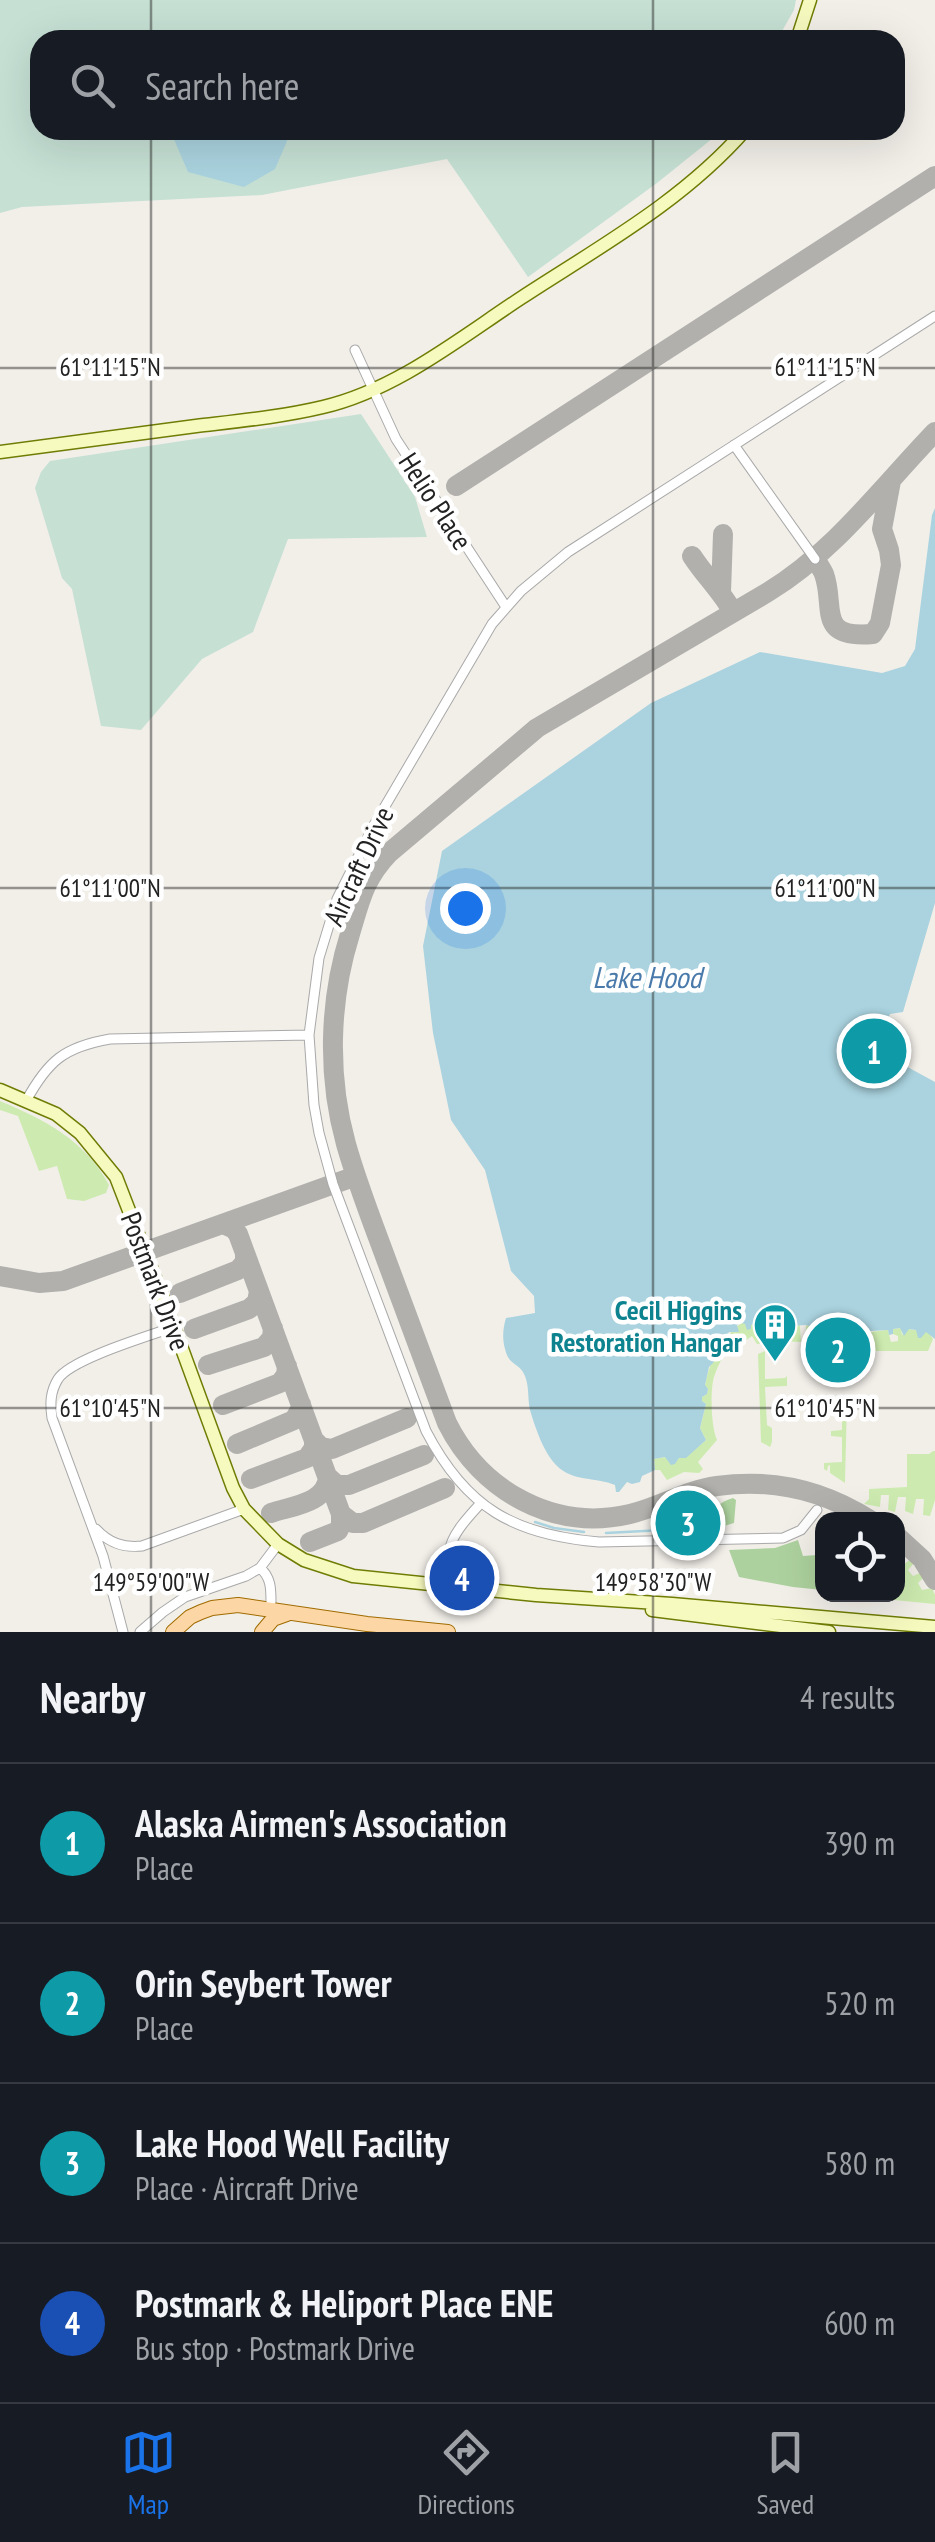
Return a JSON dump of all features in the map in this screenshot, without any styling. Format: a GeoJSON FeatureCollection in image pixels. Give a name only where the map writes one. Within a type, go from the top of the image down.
{"type":"FeatureCollection","features":[{"type":"Feature","properties":{"kind":"main road"},"geometry":{"type":"LineString","coordinates":[[161,1632],[187,1610],[210,1600],[237,1598],[448,1632]]}},
{"type":"Feature","properties":{"kind":"main road"},"geometry":{"type":"LineString","coordinates":[[173,1632],[190,1618],[226,1606],[415,1627]]}},
{"type":"Feature","properties":{"kind":"main road"},"geometry":{"type":"LineString","coordinates":[[262,1632],[273,1619],[292,1613]]}},
{"type":"Feature","properties":{"kind":"street"},"geometry":{"type":"LineString","coordinates":[[800,30],[810,0]]}},
{"type":"Feature","properties":{"kind":"street"},"geometry":{"type":"LineString","coordinates":[[0,452],[275,416],[324,407],[374,390],[439,352],[672,198],[736,140]]}},
{"type":"Feature","properties":{"kind":"street","name":"Aircraft Drive"},"geometry":{"type":"LineString","coordinates":[[817,1510],[800,1530],[783,1538],[600,1542],[533,1531],[480,1504],[458,1482],[426,1432],[333,1184],[314,1105],[309,1035],[320,958],[336,899],[374,825],[506,606],[568,552],[935,316]]}},
{"type":"Feature","properties":{"kind":"street","name":"Helio Place"},"geometry":{"type":"LineString","coordinates":[[355,350],[396,439],[506,606]]}},
{"type":"Feature","properties":{"kind":"street"},"geometry":{"type":"LineString","coordinates":[[734,445],[815,559]]}},
{"type":"Feature","properties":{"kind":"street"},"geometry":{"type":"LineString","coordinates":[[26,1101],[49,1064],[61,1054],[90,1042],[110,1038],[309,1035]]}},
{"type":"Feature","properties":{"kind":"street","name":"Postmark Drive"},"geometry":{"type":"LineString","coordinates":[[0,1090],[56,1114],[80,1134],[116,1177],[222,1464],[244,1509],[278,1544],[335,1572],[369,1578],[829,1632]]}},
{"type":"Feature","properties":{"kind":"street"},"geometry":{"type":"LineString","coordinates":[[123,1632],[103,1556],[52,1418],[50,1402],[64,1371],[174,1327]]}},
{"type":"Feature","properties":{"kind":"street"},"geometry":{"type":"LineString","coordinates":[[444,1586],[451,1538],[480,1504]]}},
{"type":"Feature","properties":{"kind":"street"},"geometry":{"type":"LineString","coordinates":[[89,1518],[107,1539],[128,1548],[244,1509]]}},
{"type":"Feature","properties":{"kind":"street"},"geometry":{"type":"LineString","coordinates":[[119,1611],[140,1632],[185,1597],[260,1568],[278,1544]]}},
{"type":"Feature","properties":{"kind":"street"},"geometry":{"type":"LineString","coordinates":[[260,1568],[271,1588],[270,1602]]}},
{"type":"Feature","properties":{"kind":"street","name":"Postmark Drive"},"geometry":{"type":"LineString","coordinates":[[536,1595],[935,1628]]}},
{"type":"Feature","properties":{"kind":"green space"},"geometry":{"type":"Polygon","coordinates":[[[0,0],[796,0],[783,30],[30,30],[30,140],[711,140],[528,277],[447,159],[262,195],[22,207],[0,213],[0,0]]]}},
{"type":"Feature","properties":{"kind":"green space"},"geometry":{"type":"Polygon","coordinates":[[[361,414],[415,497],[427,537],[288,539],[253,632],[202,659],[141,730],[101,726],[72,589],[62,578],[35,488],[50,461],[361,414]]]}},
{"type":"Feature","properties":{"kind":"green space"},"geometry":{"type":"Polygon","coordinates":[[[0,1101],[48,1124],[76,1144],[109,1185],[106,1193],[84,1201],[67,1199],[57,1166],[39,1171],[18,1116],[0,1110],[0,1101]]]}},
{"type":"Feature","properties":{"kind":"green space"},"geometry":{"type":"Polygon","coordinates":[[[741,1323],[754,1323],[768,1332],[800,1325],[801,1342],[757,1344],[752,1336],[742,1343],[731,1340],[713,1383],[712,1418],[717,1440],[698,1462],[703,1469],[699,1473],[684,1472],[667,1480],[660,1470],[655,1470],[654,1459],[666,1457],[671,1464],[706,1440],[700,1428],[707,1377],[722,1343],[741,1323]]]}},
{"type":"Feature","properties":{"kind":"green space"},"geometry":{"type":"Polygon","coordinates":[[[806,1325],[851,1338],[853,1348],[864,1336],[877,1331],[888,1330],[891,1342],[898,1341],[893,1329],[901,1328],[902,1335],[908,1329],[929,1332],[933,1339],[928,1351],[840,1355],[844,1348],[837,1345],[833,1353],[806,1353],[806,1325]]]}},
{"type":"Feature","properties":{"kind":"green space"},"geometry":{"type":"Polygon","coordinates":[[[765,1351],[765,1379],[787,1376],[787,1386],[765,1387],[767,1425],[772,1428],[770,1447],[761,1442],[758,1354],[765,1351]]]}},
{"type":"Feature","properties":{"kind":"green space"},"geometry":{"type":"Polygon","coordinates":[[[831,1402],[847,1402],[845,1483],[830,1473],[830,1465],[827,1471],[824,1469],[824,1463],[842,1462],[842,1437],[831,1436],[831,1431],[842,1430],[842,1405],[831,1402]]]}},
{"type":"Feature","properties":{"kind":"green space"},"geometry":{"type":"Polygon","coordinates":[[[935,1451],[935,1500],[930,1516],[923,1515],[924,1499],[916,1499],[913,1514],[905,1511],[906,1497],[898,1497],[895,1512],[888,1510],[889,1495],[881,1495],[880,1507],[864,1504],[869,1499],[869,1489],[907,1487],[907,1454],[935,1451]]]}},
{"type":"Feature","properties":{"kind":"green space"},"geometry":{"type":"Polygon","coordinates":[[[733,1498],[734,1523],[714,1529],[709,1526],[707,1521],[714,1510],[733,1498]]]}},
{"type":"Feature","properties":{"kind":"green space"},"geometry":{"type":"Polygon","coordinates":[[[798,1540],[803,1556],[815,1555],[815,1589],[739,1577],[729,1550],[775,1548],[798,1540]]]}},
{"type":"Feature","properties":{"kind":"green space"},"geometry":{"type":"Polygon","coordinates":[[[911,1559],[915,1562],[908,1570],[913,1576],[922,1572],[925,1576],[918,1583],[922,1590],[932,1588],[935,1604],[905,1601],[905,1564],[911,1559]]]}},
{"type":"Feature","properties":{"kind":"water"},"geometry":{"type":"Polygon","coordinates":[[[174,140],[287,140],[275,169],[244,187],[188,172],[174,140]]]}},
{"type":"Feature","properties":{"kind":"water","name":"Lake Hood"},"geometry":{"type":"Polygon","coordinates":[[[935,508],[935,903],[903,1012],[890,1014],[882,1036],[863,1030],[847,1067],[849,1072],[872,1079],[881,1059],[891,1058],[935,1082],[935,1339],[926,1332],[918,1338],[916,1330],[909,1329],[904,1336],[900,1328],[889,1335],[888,1330],[870,1331],[859,1338],[859,1349],[853,1349],[850,1338],[806,1325],[768,1332],[754,1324],[747,1330],[741,1323],[737,1325],[739,1332],[729,1332],[709,1367],[700,1428],[706,1440],[675,1464],[671,1465],[665,1457],[654,1459],[655,1470],[642,1476],[640,1482],[627,1482],[616,1492],[615,1485],[570,1475],[552,1461],[532,1417],[525,1377],[505,1349],[506,1318],[535,1313],[534,1296],[511,1271],[485,1170],[451,1120],[433,1033],[423,946],[442,851],[651,703],[760,652],[882,673],[905,666],[915,649],[935,508]]]}},
{"type":"Feature","properties":{"kind":"waterway"},"geometry":{"type":"LineString","coordinates":[[662,1520],[666,1529]]}},
{"type":"Feature","properties":{"kind":"waterway"},"geometry":{"type":"LineString","coordinates":[[535,1522],[584,1532]]}},
{"type":"Feature","properties":{"kind":"waterway"},"geometry":{"type":"LineString","coordinates":[[606,1533],[682,1529]]}},
{"type":"Feature","properties":{"kind":"taxiway"},"geometry":{"type":"LineString","coordinates":[[456,486],[935,176]]}},
{"type":"Feature","properties":{"kind":"taxiway"},"geometry":{"type":"LineString","coordinates":[[856,1512],[797,1489],[738,1484],[706,1488],[630,1514],[574,1517],[523,1501],[479,1468],[447,1423],[350,1159],[333,1065],[334,1012],[343,959],[360,901],[368,881],[389,853],[537,728],[792,576],[856,518],[935,432]]}},
{"type":"Feature","properties":{"kind":"taxiway"},"geometry":{"type":"LineString","coordinates":[[815,559],[824,574],[835,626],[855,634],[873,634],[880,623],[891,565],[882,529],[891,481]]}},
{"type":"Feature","properties":{"kind":"taxiway"},"geometry":{"type":"LineString","coordinates":[[721,592],[723,534]]}},
{"type":"Feature","properties":{"kind":"taxiway"},"geometry":{"type":"LineString","coordinates":[[692,556],[733,612]]}},
{"type":"Feature","properties":{"kind":"taxiway"},"geometry":{"type":"LineString","coordinates":[[0,1276],[39,1283],[63,1281],[356,1176]]}},
{"type":"Feature","properties":{"kind":"taxiway"},"geometry":{"type":"LineString","coordinates":[[223,1224],[238,1234],[341,1514],[338,1531],[310,1542]]}},
{"type":"Feature","properties":{"kind":"taxiway"},"geometry":{"type":"LineString","coordinates":[[180,1293],[238,1270],[245,1262],[245,1253]]}},
{"type":"Feature","properties":{"kind":"taxiway"},"geometry":{"type":"LineString","coordinates":[[194,1329],[249,1309],[257,1302],[259,1291]]}},
{"type":"Feature","properties":{"kind":"taxiway"},"geometry":{"type":"LineString","coordinates":[[208,1365],[264,1347],[272,1338],[273,1328]]}},
{"type":"Feature","properties":{"kind":"taxiway"},"geometry":{"type":"LineString","coordinates":[[223,1405],[280,1383],[287,1366]]}},
{"type":"Feature","properties":{"kind":"taxiway"},"geometry":{"type":"LineString","coordinates":[[237,1444],[294,1420],[301,1404]]}},
{"type":"Feature","properties":{"kind":"taxiway"},"geometry":{"type":"LineString","coordinates":[[251,1479],[307,1458],[314,1440],[321,1447],[332,1449],[407,1418]]}},
{"type":"Feature","properties":{"kind":"taxiway"},"geometry":{"type":"LineString","coordinates":[[271,1513],[315,1498],[322,1493],[328,1477],[337,1485],[349,1485],[424,1455]]}},
{"type":"Feature","properties":{"kind":"taxiway"},"geometry":{"type":"LineString","coordinates":[[341,1514],[353,1523],[363,1523],[445,1488]]}},
{"type":"Feature","properties":{"kind":"taxiway"},"geometry":{"type":"LineString","coordinates":[[905,1543],[922,1559],[935,1580]]}},
{"type":"Feature","properties":{"kind":"place","name":"Alaska Airmen's Association"},"geometry":{"type":"Point","coordinates":[874,1051]}},
{"type":"Feature","properties":{"kind":"place","name":"Orin Seybert Tower"},"geometry":{"type":"Point","coordinates":[838,1350]}},
{"type":"Feature","properties":{"kind":"place","name":"Cecil Higgins Restoration Hangar"},"geometry":{"type":"Point","coordinates":[775,1363]}},
{"type":"Feature","properties":{"kind":"place","name":"Lake Hood Well Facility"},"geometry":{"type":"Point","coordinates":[688,1523]}},
{"type":"Feature","properties":{"kind":"place","name":"Postmark & Heliport Place ENE"},"geometry":{"type":"Point","coordinates":[462,1578]}}]}
